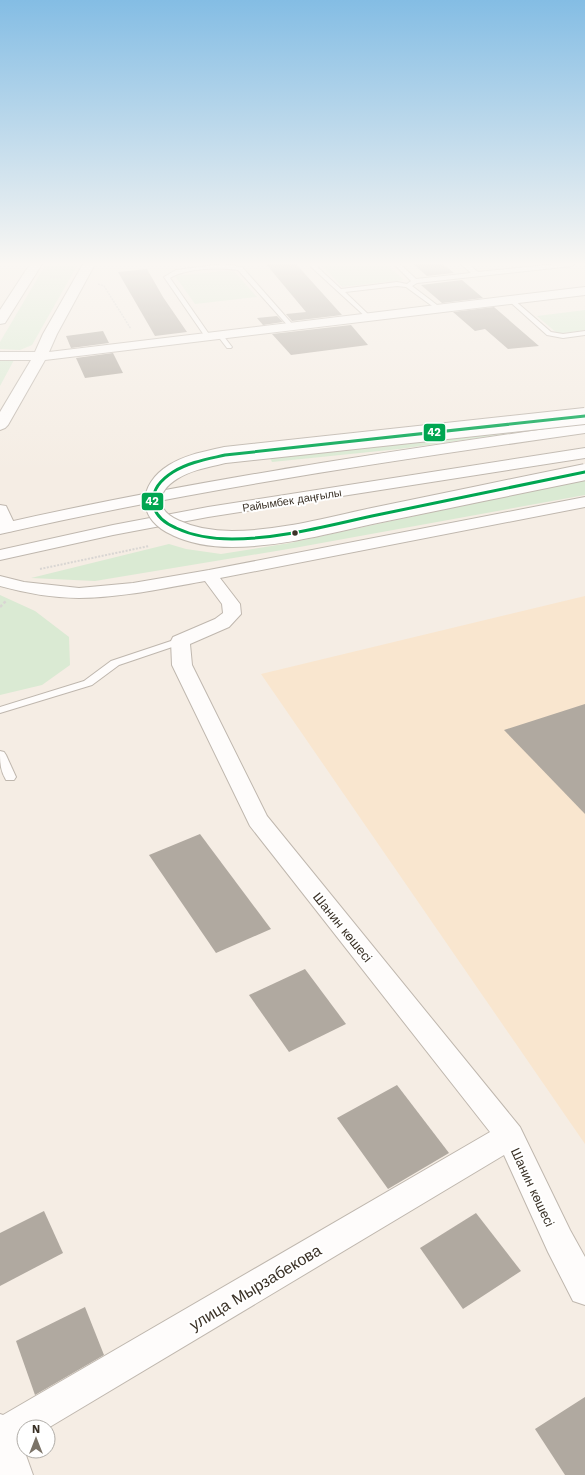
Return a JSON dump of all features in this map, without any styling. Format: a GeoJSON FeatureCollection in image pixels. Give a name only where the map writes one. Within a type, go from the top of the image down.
{"type":"FeatureCollection","features":[{"type":"Feature","properties":{"kind":"main road"},"geometry":{"type":"LineString","coordinates":[[0,425],[40,357],[51,333]]}},
{"type":"Feature","properties":{"kind":"main road"},"geometry":{"type":"LineString","coordinates":[[0,356],[40,357],[239,333]]}},
{"type":"Feature","properties":{"kind":"main road"},"geometry":{"type":"LineString","coordinates":[[585,416],[206,459],[177,470],[163,479],[154,491],[152,501],[154,508],[164,521],[172,527],[191,534],[216,539],[247,539],[307,530],[585,472]]}},
{"type":"Feature","properties":{"kind":"main road"},"geometry":{"type":"LineString","coordinates":[[0,510],[2,528],[100,506],[208,486],[338,464],[585,428]]}},
{"type":"Feature","properties":{"kind":"main road","name":"Райымбек даңғылы"},"geometry":{"type":"LineString","coordinates":[[0,555],[113,530],[208,512],[585,453]]}},
{"type":"Feature","properties":{"kind":"street"},"geometry":{"type":"LineString","coordinates":[[0,581],[24,587],[79,593],[133,588],[209,575],[585,502]]}},
{"type":"Feature","properties":{"kind":"street"},"geometry":{"type":"LineString","coordinates":[[180,641],[222,623],[232,614],[231,604],[209,575]]}},
{"type":"Feature","properties":{"kind":"street","name":"Шанин көшесі"},"geometry":{"type":"LineString","coordinates":[[180,641],[182,665],[258,820],[510,1136],[559,1241],[585,1289]]}},
{"type":"Feature","properties":{"kind":"street","name":"улица Мырзабекова"},"geometry":{"type":"LineString","coordinates":[[0,1435],[510,1136]]}},
{"type":"Feature","properties":{"kind":"street"},"geometry":{"type":"LineString","coordinates":[[0,1435],[14,1475]]}},
{"type":"Feature","properties":{"kind":"lane"},"geometry":{"type":"LineString","coordinates":[[211,333],[229,347]]}},
{"type":"Feature","properties":{"kind":"lane"},"geometry":{"type":"LineString","coordinates":[[548,333],[563,336],[585,333]]}},
{"type":"Feature","properties":{"kind":"lane"},"geometry":{"type":"LineString","coordinates":[[0,710],[88,683],[115,663],[180,641]]}},
{"type":"Feature","properties":{"kind":"lane"},"geometry":{"type":"LineString","coordinates":[[0,755],[10,777]]}},
{"type":"Feature","properties":{"kind":"path"},"geometry":{"type":"LineString","coordinates":[[133,333],[140,345]]}},
{"type":"Feature","properties":{"kind":"path"},"geometry":{"type":"LineString","coordinates":[[33,571],[149,546]]}},
{"type":"Feature","properties":{"kind":"shaded area"},"geometry":{"type":"Polygon","coordinates":[[[585,596],[585,1144],[261,674],[585,596]]]}},
{"type":"Feature","properties":{"kind":"green space"},"geometry":{"type":"Polygon","coordinates":[[[5,333],[39,333],[32,345],[20,350],[0,349],[0,342],[5,333]]]}},
{"type":"Feature","properties":{"kind":"green space"},"geometry":{"type":"Polygon","coordinates":[[[14,360],[0,386],[0,361],[14,360]]]}},
{"type":"Feature","properties":{"kind":"green space"},"geometry":{"type":"Polygon","coordinates":[[[585,423],[399,449],[272,462],[270,458],[585,423]]]}},
{"type":"Feature","properties":{"kind":"green space"},"geometry":{"type":"Polygon","coordinates":[[[585,479],[585,495],[294,548],[95,581],[31,578],[169,544],[186,549],[221,554],[290,543],[585,479]]]}},
{"type":"Feature","properties":{"kind":"green space"},"geometry":{"type":"Polygon","coordinates":[[[0,595],[35,611],[69,637],[70,665],[42,685],[0,695],[0,595]]]}},
{"type":"Feature","properties":{"kind":"building"},"geometry":{"type":"Polygon","coordinates":[[[89,333],[104,333],[109,343],[71,348],[66,336],[89,333]]]}},
{"type":"Feature","properties":{"kind":"building"},"geometry":{"type":"Polygon","coordinates":[[[153,333],[180,333],[155,336],[153,333]]]}},
{"type":"Feature","properties":{"kind":"building"},"geometry":{"type":"Polygon","coordinates":[[[358,333],[368,345],[291,355],[272,334],[358,333]]]}},
{"type":"Feature","properties":{"kind":"building"},"geometry":{"type":"Polygon","coordinates":[[[489,333],[524,333],[539,346],[508,349],[489,333]]]}},
{"type":"Feature","properties":{"kind":"building"},"geometry":{"type":"Polygon","coordinates":[[[113,353],[123,373],[85,378],[76,358],[113,353]]]}},
{"type":"Feature","properties":{"kind":"building"},"geometry":{"type":"Polygon","coordinates":[[[585,704],[585,814],[504,730],[585,704]]]}},
{"type":"Feature","properties":{"kind":"building"},"geometry":{"type":"Polygon","coordinates":[[[200,834],[271,929],[216,953],[149,855],[200,834]]]}},
{"type":"Feature","properties":{"kind":"building"},"geometry":{"type":"Polygon","coordinates":[[[305,969],[346,1024],[289,1052],[249,995],[305,969]]]}},
{"type":"Feature","properties":{"kind":"building"},"geometry":{"type":"Polygon","coordinates":[[[397,1085],[449,1153],[388,1189],[337,1118],[397,1085]]]}},
{"type":"Feature","properties":{"kind":"building"},"geometry":{"type":"Polygon","coordinates":[[[44,1211],[63,1253],[0,1286],[0,1233],[44,1211]]]}},
{"type":"Feature","properties":{"kind":"building"},"geometry":{"type":"Polygon","coordinates":[[[476,1213],[521,1271],[463,1309],[420,1248],[476,1213]]]}},
{"type":"Feature","properties":{"kind":"building"},"geometry":{"type":"Polygon","coordinates":[[[85,1307],[104,1355],[35,1395],[16,1341],[85,1307]]]}},
{"type":"Feature","properties":{"kind":"building"},"geometry":{"type":"Polygon","coordinates":[[[585,1397],[585,1475],[565,1475],[535,1429],[585,1397]]]}},
{"type":"Feature","properties":{"kind":"transit line","name":"42"},"geometry":{"type":"LineString","coordinates":[[585,416],[225,455],[190,464],[174,471],[156,488],[152,502],[157,514],[165,522],[175,528],[199,536],[222,539],[267,537],[585,472]]}}]}
